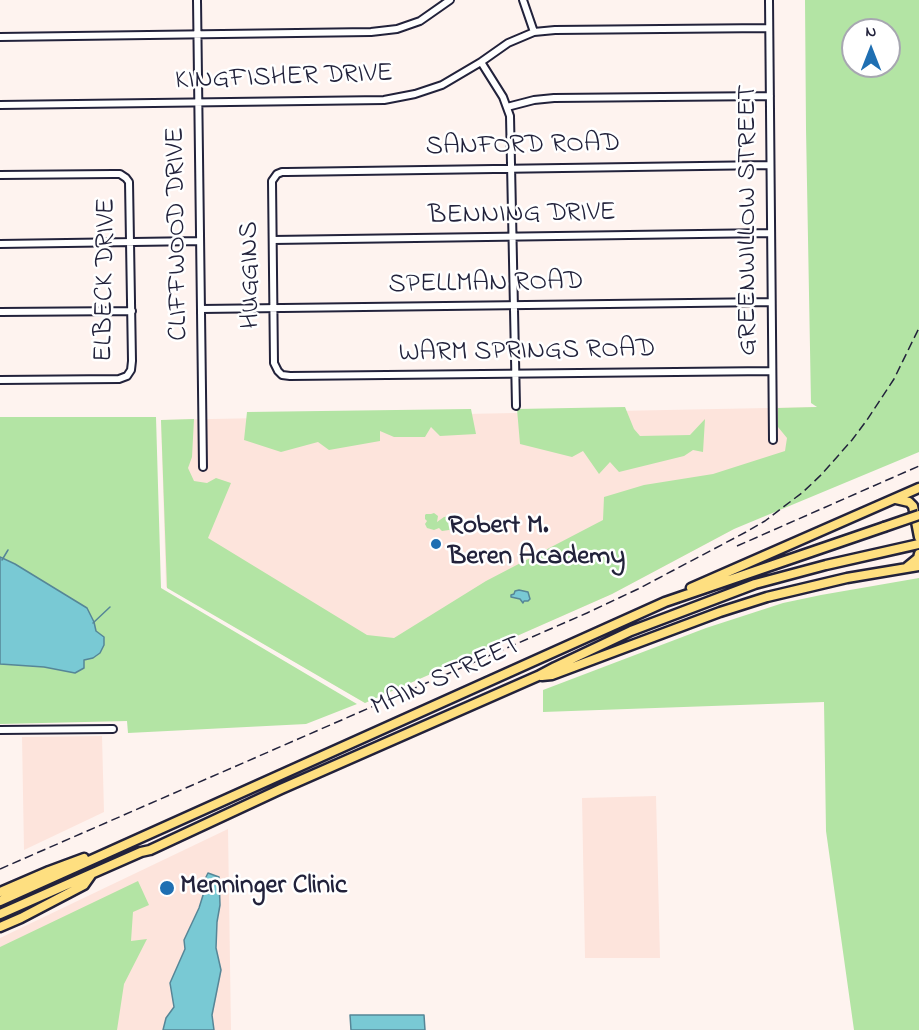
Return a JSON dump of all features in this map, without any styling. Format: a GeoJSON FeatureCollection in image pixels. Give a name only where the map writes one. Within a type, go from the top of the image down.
{"type":"FeatureCollection","features":[{"type":"Feature","properties":{"kind":"highway"},"geometry":{"type":"LineString","coordinates":[[651,608],[688,589],[919,488]]}},
{"type":"Feature","properties":{"kind":"highway"},"geometry":{"type":"LineString","coordinates":[[894,498],[909,502],[913,506],[919,537]]}},
{"type":"Feature","properties":{"kind":"highway","name":"MAIN STREET"},"geometry":{"type":"LineString","coordinates":[[0,901],[665,602],[919,515]]}},
{"type":"Feature","properties":{"kind":"highway","name":"MAIN STREET"},"geometry":{"type":"LineString","coordinates":[[0,914],[150,850],[538,676],[632,631],[755,584],[919,544]]}},
{"type":"Feature","properties":{"kind":"highway"},"geometry":{"type":"LineString","coordinates":[[904,568],[913,563],[919,554]]}},
{"type":"Feature","properties":{"kind":"highway"},"geometry":{"type":"LineString","coordinates":[[538,676],[552,675],[720,612],[767,597],[847,578],[919,566]]}},
{"type":"Feature","properties":{"kind":"highway"},"geometry":{"type":"LineString","coordinates":[[0,892],[49,871],[144,837]]}},
{"type":"Feature","properties":{"kind":"highway"},"geometry":{"type":"LineString","coordinates":[[0,927],[84,885],[91,875]]}},
{"type":"Feature","properties":{"kind":"street","name":"CLIFFWOOD DRIVE"},"geometry":{"type":"LineString","coordinates":[[197,0],[203,467]]}},
{"type":"Feature","properties":{"kind":"street"},"geometry":{"type":"LineString","coordinates":[[0,37],[384,31],[420,21],[450,0]]}},
{"type":"Feature","properties":{"kind":"street"},"geometry":{"type":"LineString","coordinates":[[523,0],[534,32]]}},
{"type":"Feature","properties":{"kind":"street","name":"GREENWILLOW STREET"},"geometry":{"type":"LineString","coordinates":[[769,0],[773,440]]}},
{"type":"Feature","properties":{"kind":"street","name":"KINGFISHER DRIVE"},"geometry":{"type":"LineString","coordinates":[[0,105],[395,99],[442,85],[508,43],[534,32],[769,28]]}},
{"type":"Feature","properties":{"kind":"street"},"geometry":{"type":"LineString","coordinates":[[481,62],[510,116],[516,406]]}},
{"type":"Feature","properties":{"kind":"street"},"geometry":{"type":"LineString","coordinates":[[507,107],[554,98],[770,96]]}},
{"type":"Feature","properties":{"kind":"street","name":"SANFORD ROAD"},"geometry":{"type":"LineString","coordinates":[[277,174],[287,171],[770,165]]}},
{"type":"Feature","properties":{"kind":"street","name":"ELBECK DRIVE"},"geometry":{"type":"LineString","coordinates":[[0,175],[113,174],[122,176],[129,183],[132,311],[132,361],[131,370],[127,376],[119,379],[0,380]]}},
{"type":"Feature","properties":{"kind":"street","name":"HUGGINS"},"geometry":{"type":"LineString","coordinates":[[277,174],[272,181],[274,363],[282,375]]}},
{"type":"Feature","properties":{"kind":"street","name":"BENNING DRIVE"},"geometry":{"type":"LineString","coordinates":[[273,240],[771,233]]}},
{"type":"Feature","properties":{"kind":"street"},"geometry":{"type":"LineString","coordinates":[[0,244],[200,241]]}},
{"type":"Feature","properties":{"kind":"street","name":"SPELLMAN ROAD"},"geometry":{"type":"LineString","coordinates":[[201,309],[771,302]]}},
{"type":"Feature","properties":{"kind":"street"},"geometry":{"type":"LineString","coordinates":[[0,312],[132,311]]}},
{"type":"Feature","properties":{"kind":"street","name":"WARM SPRINGS ROAD"},"geometry":{"type":"LineString","coordinates":[[282,375],[772,371]]}},
{"type":"Feature","properties":{"kind":"street"},"geometry":{"type":"LineString","coordinates":[[0,730],[113,729]]}},
{"type":"Feature","properties":{"kind":"shaded area","name":"Robert M. Beren Academy"},"geometry":{"type":"Polygon","coordinates":[[[818,407],[796,486],[734,529],[612,594],[365,703],[166,587],[161,420],[818,407]]]}},
{"type":"Feature","properties":{"kind":"shaded area"},"geometry":{"type":"Polygon","coordinates":[[[102,736],[104,812],[24,850],[22,737],[102,736]]]}},
{"type":"Feature","properties":{"kind":"shaded area"},"geometry":{"type":"Polygon","coordinates":[[[656,796],[660,958],[585,958],[582,798],[656,796]]]}},
{"type":"Feature","properties":{"kind":"shaded area","name":"Menninger Clinic"},"geometry":{"type":"Polygon","coordinates":[[[228,829],[231,1030],[0,1030],[0,938],[228,829]]]}},
{"type":"Feature","properties":{"kind":"green space"},"geometry":{"type":"Polygon","coordinates":[[[805,0],[919,0],[919,452],[734,529],[612,594],[365,703],[167,588],[161,420],[194,419],[192,457],[188,468],[194,481],[207,483],[216,478],[231,483],[208,538],[367,635],[394,638],[486,581],[603,520],[604,497],[644,485],[713,474],[785,451],[787,438],[778,427],[778,408],[817,407],[811,403],[805,0]]]}},
{"type":"Feature","properties":{"kind":"green space"},"geometry":{"type":"Polygon","coordinates":[[[625,407],[634,429],[640,436],[690,435],[705,419],[703,452],[693,450],[684,456],[619,472],[610,462],[599,474],[583,451],[572,457],[520,444],[517,409],[625,407]]]}},
{"type":"Feature","properties":{"kind":"green space"},"geometry":{"type":"Polygon","coordinates":[[[471,409],[476,434],[440,436],[431,427],[425,437],[394,437],[380,431],[380,441],[329,450],[318,442],[281,452],[244,440],[247,412],[471,409]]]}},
{"type":"Feature","properties":{"kind":"green space"},"geometry":{"type":"Polygon","coordinates":[[[0,417],[156,417],[161,588],[357,704],[306,724],[128,733],[127,721],[0,724],[0,417]]]}},
{"type":"Feature","properties":{"kind":"green space"},"geometry":{"type":"Polygon","coordinates":[[[434,513],[438,516],[437,522],[444,517],[452,516],[454,520],[451,524],[458,527],[457,532],[427,528],[425,515],[434,513]]]}},
{"type":"Feature","properties":{"kind":"green space"},"geometry":{"type":"Polygon","coordinates":[[[919,578],[919,1030],[854,1030],[826,831],[824,702],[543,712],[543,690],[706,628],[783,603],[919,578]]]}},
{"type":"Feature","properties":{"kind":"green space"},"geometry":{"type":"Polygon","coordinates":[[[138,881],[149,905],[133,912],[131,941],[147,939],[124,984],[117,1030],[0,1030],[0,947],[138,881]]]}},
{"type":"Feature","properties":{"kind":"water"},"geometry":{"type":"Polygon","coordinates":[[[0,557],[87,608],[96,631],[104,637],[104,645],[100,653],[84,660],[84,668],[75,673],[44,667],[0,664],[0,557]]]}},
{"type":"Feature","properties":{"kind":"water"},"geometry":{"type":"Polygon","coordinates":[[[515,591],[528,592],[530,599],[528,601],[523,603],[520,599],[511,597],[515,591]]]}},
{"type":"Feature","properties":{"kind":"water"},"geometry":{"type":"Polygon","coordinates":[[[208,873],[219,877],[220,905],[216,948],[221,970],[212,1015],[214,1030],[163,1030],[166,1018],[174,1007],[170,983],[185,949],[184,940],[199,908],[204,892],[204,881],[208,873]]]}},
{"type":"Feature","properties":{"kind":"water"},"geometry":{"type":"Polygon","coordinates":[[[350,1015],[424,1015],[425,1030],[351,1030],[350,1015]]]}},
{"type":"Feature","properties":{"kind":"waterway"},"geometry":{"type":"LineString","coordinates":[[2,560],[8,550]]}},
{"type":"Feature","properties":{"kind":"waterway"},"geometry":{"type":"LineString","coordinates":[[93,623],[110,607]]}},
{"type":"Feature","properties":{"kind":"railway"},"geometry":{"type":"LineString","coordinates":[[0,869],[587,613],[638,589],[765,521],[803,492],[852,440],[894,379],[919,328]]}},
{"type":"Feature","properties":{"kind":"railway"},"geometry":{"type":"LineString","coordinates":[[737,546],[919,466]]}},
{"type":"Feature","properties":{"kind":"place","name":"Robert M. Beren Academy"},"geometry":{"type":"Point","coordinates":[436,544]}},
{"type":"Feature","properties":{"kind":"place","name":"Menninger Clinic"},"geometry":{"type":"Point","coordinates":[167,888]}}]}
